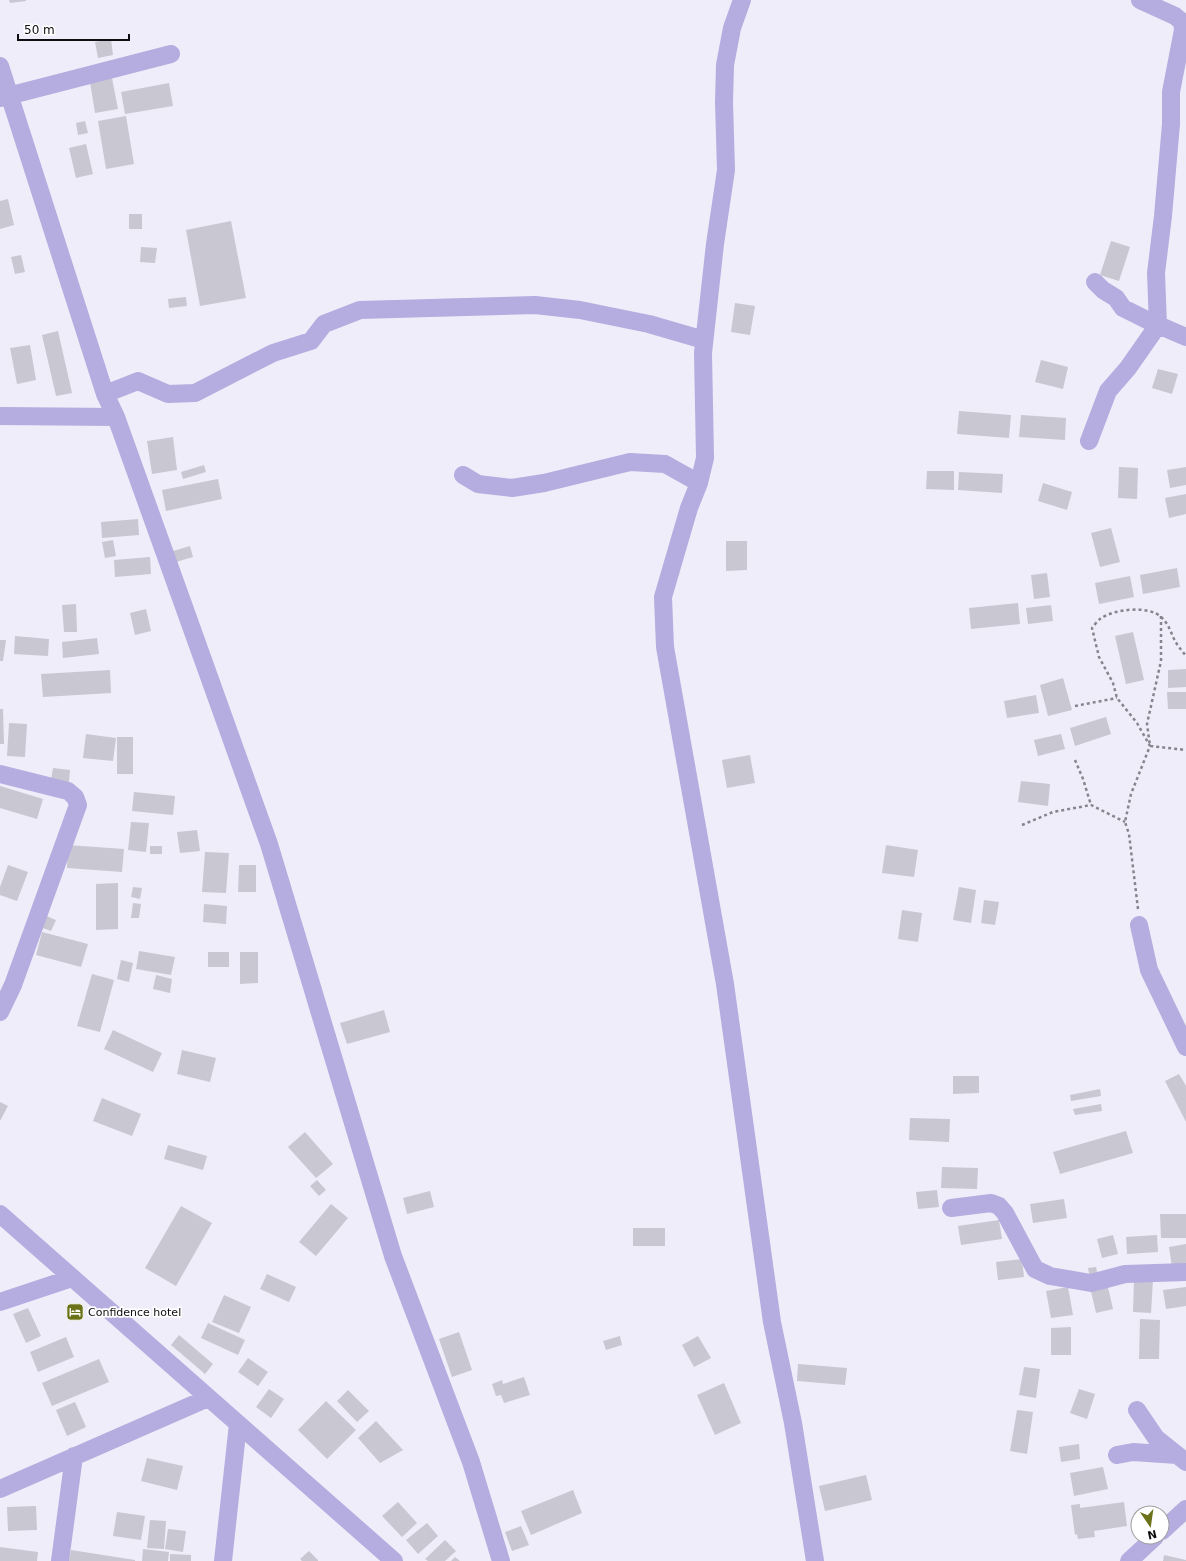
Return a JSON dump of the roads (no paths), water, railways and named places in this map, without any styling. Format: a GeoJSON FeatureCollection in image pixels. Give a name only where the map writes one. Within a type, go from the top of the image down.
{"type":"FeatureCollection","features":[{"type":"Feature","properties":{"kind":"street"},"geometry":{"type":"LineString","coordinates":[[742,0],[732,28],[725,65],[724,102],[726,170],[715,244],[704,340],[705,458],[699,483],[689,508],[663,597],[665,648],[725,984],[772,1322],[793,1423],[815,1561]]}},
{"type":"Feature","properties":{"kind":"street"},"geometry":{"type":"LineString","coordinates":[[1089,442],[1108,391],[1128,368],[1158,325],[1156,273],[1171,124],[1172,92],[1183,30],[1182,22],[1176,16],[1140,0]]}},
{"type":"Feature","properties":{"kind":"street"},"geometry":{"type":"LineString","coordinates":[[5,97],[171,54]]}},
{"type":"Feature","properties":{"kind":"street"},"geometry":{"type":"LineString","coordinates":[[0,66],[5,97],[105,394],[116,417],[269,844],[393,1256],[471,1462],[501,1561]]}},
{"type":"Feature","properties":{"kind":"street"},"geometry":{"type":"LineString","coordinates":[[1095,282],[1103,290],[1116,298],[1124,308],[1186,337]]}},
{"type":"Feature","properties":{"kind":"street"},"geometry":{"type":"LineString","coordinates":[[105,394],[138,381],[168,394],[195,393],[273,353],[311,341],[324,324],[360,310],[536,306],[580,310],[650,324],[704,340]]}},
{"type":"Feature","properties":{"kind":"street"},"geometry":{"type":"LineString","coordinates":[[0,416],[116,417]]}},
{"type":"Feature","properties":{"kind":"street"},"geometry":{"type":"LineString","coordinates":[[463,475],[478,484],[512,488],[630,462],[665,464],[699,483]]}},
{"type":"Feature","properties":{"kind":"street"},"geometry":{"type":"LineString","coordinates":[[0,774],[68,791],[75,797],[78,805],[13,985],[0,1012]]}},
{"type":"Feature","properties":{"kind":"street"},"geometry":{"type":"LineString","coordinates":[[1139,925],[1149,970],[1186,1047]]}},
{"type":"Feature","properties":{"kind":"street"},"geometry":{"type":"LineString","coordinates":[[951,1208],[991,1203],[999,1206],[1005,1213],[1035,1269],[1050,1276],[1091,1283],[1125,1274],[1186,1272]]}},
{"type":"Feature","properties":{"kind":"street"},"geometry":{"type":"LineString","coordinates":[[0,1214],[394,1561]]}},
{"type":"Feature","properties":{"kind":"street"},"geometry":{"type":"LineString","coordinates":[[0,1302],[72,1278]]}},
{"type":"Feature","properties":{"kind":"street"},"geometry":{"type":"LineString","coordinates":[[0,1489],[208,1398]]}},
{"type":"Feature","properties":{"kind":"street"},"geometry":{"type":"LineString","coordinates":[[1136,1410],[1156,1438],[1182,1458]]}},
{"type":"Feature","properties":{"kind":"street"},"geometry":{"type":"LineString","coordinates":[[223,1561],[238,1424]]}},
{"type":"Feature","properties":{"kind":"street"},"geometry":{"type":"LineString","coordinates":[[1117,1455],[1133,1452],[1182,1458]]}},
{"type":"Feature","properties":{"kind":"street"},"geometry":{"type":"LineString","coordinates":[[60,1561],[74,1456]]}},
{"type":"Feature","properties":{"kind":"street"},"geometry":{"type":"LineString","coordinates":[[1170,1524],[1186,1509]]}},
{"type":"Feature","properties":{"kind":"street"},"geometry":{"type":"LineString","coordinates":[[1129,1561],[1146,1545]]}},
{"type":"Feature","properties":{"kind":"place","name":"Confidence hotel"},"geometry":{"type":"Point","coordinates":[75,1312]}}]}
